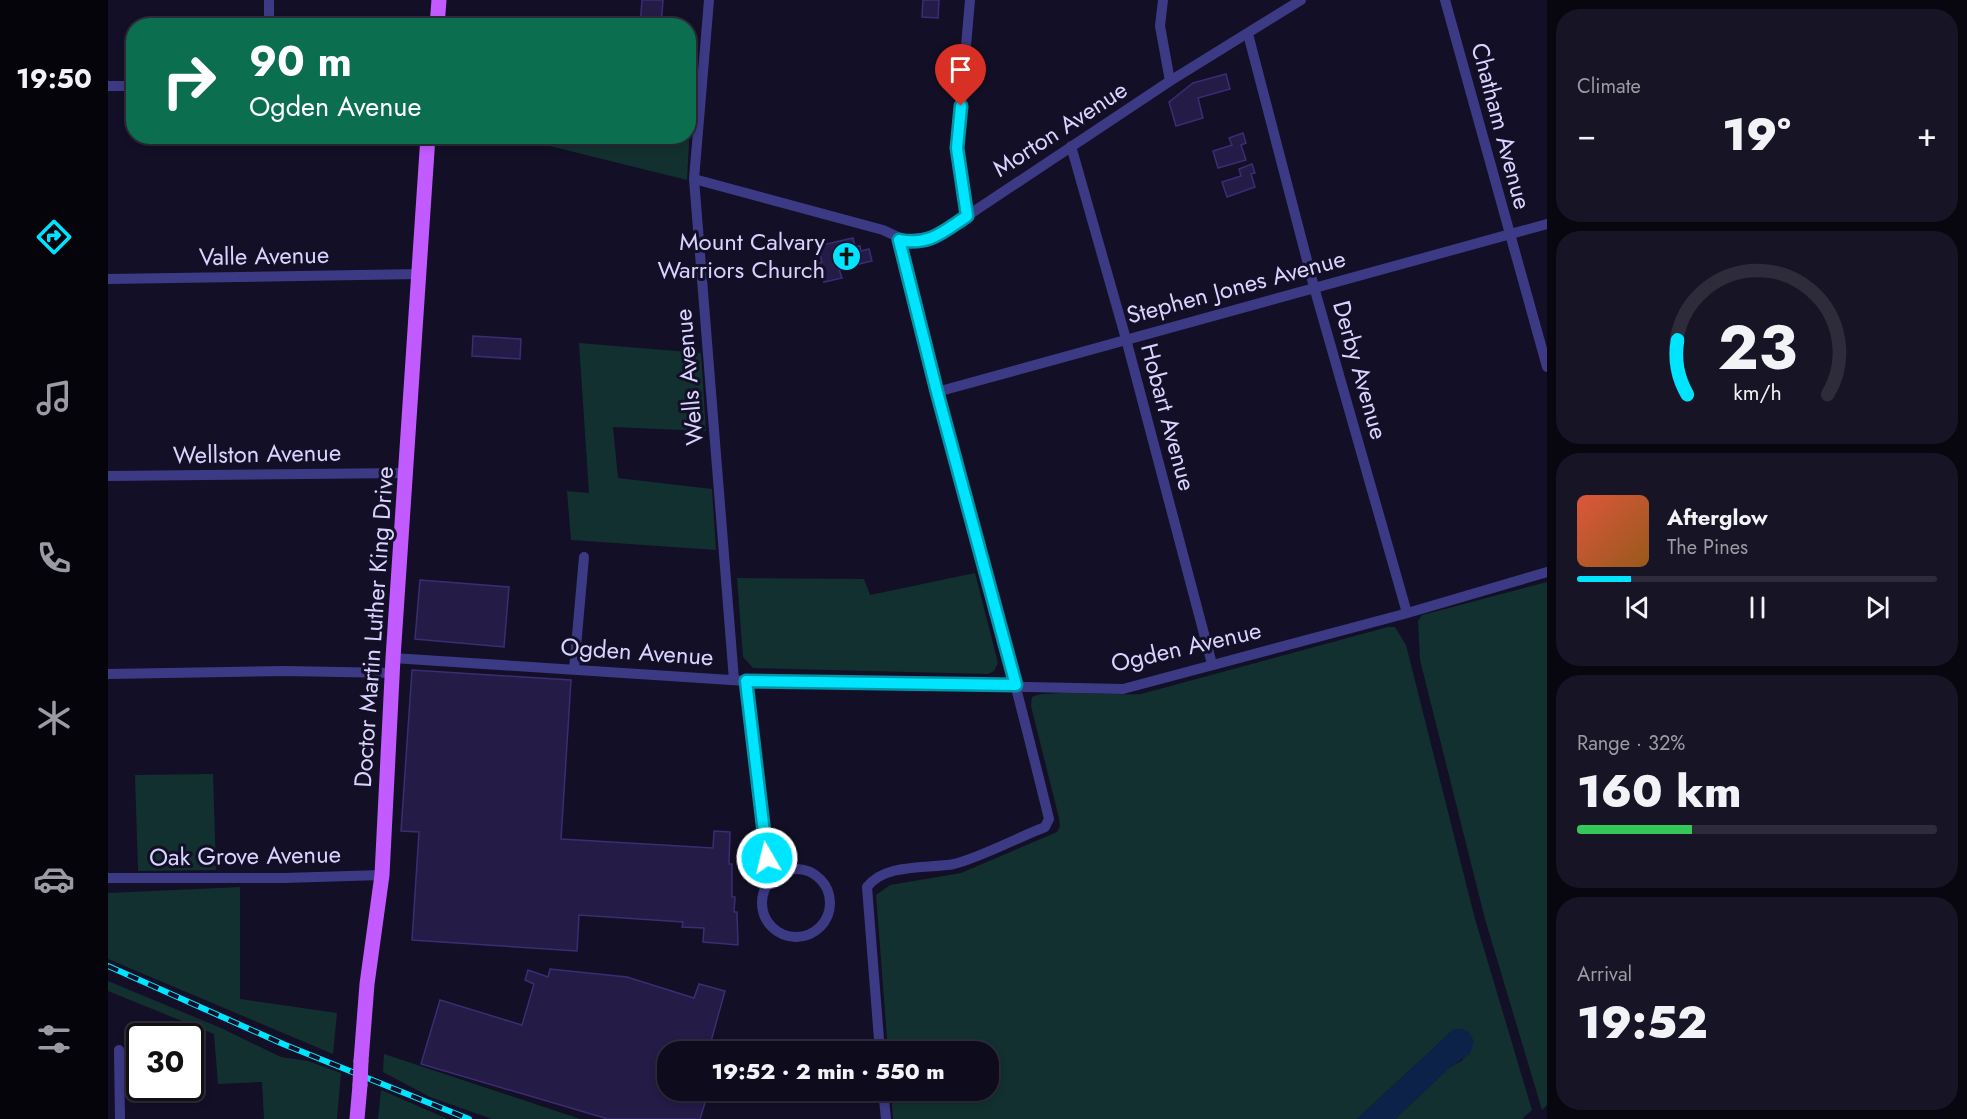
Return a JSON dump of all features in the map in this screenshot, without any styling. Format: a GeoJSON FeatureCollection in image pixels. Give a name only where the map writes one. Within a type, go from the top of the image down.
{"type":"FeatureCollection","features":[{"type":"Feature","properties":{"kind":"main road"},"geometry":{"type":"LineString","coordinates":[[438,18],[439,0]]}},
{"type":"Feature","properties":{"kind":"main road","name":"Doctor Martin Luther King Drive"},"geometry":{"type":"LineString","coordinates":[[357,1119],[367,984],[382,875],[393,665],[428,144]]}},
{"type":"Feature","properties":{"kind":"street"},"geometry":{"type":"LineString","coordinates":[[269,0],[269,18]]}},
{"type":"Feature","properties":{"kind":"street","name":"Wells Avenue"},"geometry":{"type":"LineString","coordinates":[[709,0],[694,179],[734,680]]}},
{"type":"Feature","properties":{"kind":"street"},"geometry":{"type":"LineString","coordinates":[[967,216],[957,148],[970,0]]}},
{"type":"Feature","properties":{"kind":"street"},"geometry":{"type":"LineString","coordinates":[[1163,0],[1160,26],[1170,81]]}},
{"type":"Feature","properties":{"kind":"street","name":"Morton Avenue"},"geometry":{"type":"LineString","coordinates":[[694,179],[884,230],[899,240],[921,242],[932,239],[1170,81],[1301,0]]}},
{"type":"Feature","properties":{"kind":"street","name":"Chatham Avenue"},"geometry":{"type":"LineString","coordinates":[[1445,0],[1547,367]]}},
{"type":"Feature","properties":{"kind":"street","name":"Derby Avenue"},"geometry":{"type":"LineString","coordinates":[[1248,33],[1314,287],[1407,613]]}},
{"type":"Feature","properties":{"kind":"street"},"geometry":{"type":"LineString","coordinates":[[108,86],[126,86]]}},
{"type":"Feature","properties":{"kind":"street","name":"Hobart Avenue"},"geometry":{"type":"LineString","coordinates":[[1071,146],[1126,339],[1212,664]]}},
{"type":"Feature","properties":{"kind":"street","name":"Stephen Jones Avenue"},"geometry":{"type":"LineString","coordinates":[[937,392],[1547,224]]}},
{"type":"Feature","properties":{"kind":"street"},"geometry":{"type":"LineString","coordinates":[[879,1041],[867,887],[873,879],[884,873],[956,863],[1045,827],[1049,819],[899,240]]}},
{"type":"Feature","properties":{"kind":"street","name":"Valle Avenue"},"geometry":{"type":"LineString","coordinates":[[108,279],[420,274]]}},
{"type":"Feature","properties":{"kind":"street","name":"Wellston Avenue"},"geometry":{"type":"LineString","coordinates":[[108,476],[406,474]]}},
{"type":"Feature","properties":{"kind":"street"},"geometry":{"type":"LineString","coordinates":[[574,669],[584,557]]}},
{"type":"Feature","properties":{"kind":"street","name":"Ogden Avenue"},"geometry":{"type":"LineString","coordinates":[[108,674],[285,671],[393,665],[574,669],[746,681],[1123,689],[1407,613],[1547,572]]}},
{"type":"Feature","properties":{"kind":"street"},"geometry":{"type":"LineString","coordinates":[[746,681],[770,880],[764,890],[763,912],[768,923],[787,936],[799,937],[819,928],[826,918],[830,897],[819,878],[800,869],[789,869],[770,880]]}},
{"type":"Feature","properties":{"kind":"street","name":"Oak Grove Avenue"},"geometry":{"type":"LineString","coordinates":[[108,878],[284,878],[382,875]]}},
{"type":"Feature","properties":{"kind":"street"},"geometry":{"type":"LineString","coordinates":[[119,1050],[120,1119]]}},
{"type":"Feature","properties":{"kind":"street"},"geometry":{"type":"LineString","coordinates":[[884,1101],[886,1119]]}},
{"type":"Feature","properties":{"kind":"green space"},"geometry":{"type":"Polygon","coordinates":[[[550,144],[689,144],[687,180],[550,146],[550,144]]]}},
{"type":"Feature","properties":{"kind":"green space"},"geometry":{"type":"Polygon","coordinates":[[[579,343],[701,353],[706,431],[613,427],[618,478],[712,489],[716,550],[571,540],[567,491],[589,493],[579,343]]]}},
{"type":"Feature","properties":{"kind":"green space"},"geometry":{"type":"Polygon","coordinates":[[[975,573],[998,663],[994,671],[988,674],[753,668],[743,657],[737,578],[864,579],[870,595],[975,573]]]}},
{"type":"Feature","properties":{"kind":"green space"},"geometry":{"type":"Polygon","coordinates":[[[1547,582],[1547,1105],[1542,1110],[1485,919],[1420,660],[1418,621],[1422,615],[1547,582]]]}},
{"type":"Feature","properties":{"kind":"green space"},"geometry":{"type":"Polygon","coordinates":[[[1395,627],[1406,645],[1475,919],[1532,1110],[1522,1119],[1395,1119],[1450,1067],[1463,1060],[1463,1029],[1453,1030],[1357,1119],[893,1119],[892,1101],[999,1101],[999,1041],[887,1041],[876,895],[890,885],[961,873],[1057,832],[1060,826],[1059,818],[1031,706],[1032,697],[1052,693],[1141,694],[1395,627]]]}},
{"type":"Feature","properties":{"kind":"green space"},"geometry":{"type":"Polygon","coordinates":[[[213,774],[216,870],[138,871],[135,775],[213,774]]]}},
{"type":"Feature","properties":{"kind":"green space"},"geometry":{"type":"Polygon","coordinates":[[[240,887],[240,999],[337,1013],[333,1054],[108,959],[108,893],[240,887]]]}},
{"type":"Feature","properties":{"kind":"green space"},"geometry":{"type":"Polygon","coordinates":[[[108,981],[221,1028],[281,1057],[308,1061],[341,1073],[337,1119],[264,1119],[262,1082],[218,1084],[214,1034],[204,1030],[204,1023],[187,1023],[108,991],[108,981]]]}},
{"type":"Feature","properties":{"kind":"green space"},"geometry":{"type":"Polygon","coordinates":[[[384,1054],[580,1119],[492,1119],[430,1097],[383,1072],[384,1054]]]}},
{"type":"Feature","properties":{"kind":"green space"},"geometry":{"type":"Polygon","coordinates":[[[381,1090],[448,1119],[378,1119],[381,1090]]]}},
{"type":"Feature","properties":{"kind":"water"},"geometry":{"type":"Polygon","coordinates":[[[1463,1029],[1469,1032],[1474,1041],[1470,1054],[1450,1067],[1395,1119],[1357,1119],[1453,1030],[1463,1029]]]}},
{"type":"Feature","properties":{"kind":"building"},"geometry":{"type":"Polygon","coordinates":[[[642,0],[663,0],[662,18],[641,18],[642,0]]]}},
{"type":"Feature","properties":{"kind":"building"},"geometry":{"type":"Polygon","coordinates":[[[923,0],[939,0],[938,18],[922,17],[923,0]]]}},
{"type":"Feature","properties":{"kind":"building"},"geometry":{"type":"Polygon","coordinates":[[[1226,74],[1230,89],[1198,98],[1203,118],[1176,126],[1169,102],[1193,83],[1226,74]]]}},
{"type":"Feature","properties":{"kind":"building"},"geometry":{"type":"Polygon","coordinates":[[[1243,133],[1246,143],[1241,145],[1246,160],[1218,168],[1213,151],[1232,145],[1229,138],[1243,133]]]}},
{"type":"Feature","properties":{"kind":"building"},"geometry":{"type":"Polygon","coordinates":[[[1252,164],[1255,173],[1251,174],[1255,187],[1227,197],[1222,182],[1241,176],[1239,169],[1252,164]]]}},
{"type":"Feature","properties":{"kind":"building","name":"Mount Calvary Warriors Church"},"geometry":{"type":"Polygon","coordinates":[[[853,238],[855,247],[860,246],[861,251],[869,249],[872,261],[839,269],[842,278],[824,282],[819,263],[822,262],[818,246],[853,238]]]}},
{"type":"Feature","properties":{"kind":"building"},"geometry":{"type":"Polygon","coordinates":[[[473,336],[521,339],[520,359],[472,356],[473,336]]]}},
{"type":"Feature","properties":{"kind":"building"},"geometry":{"type":"Polygon","coordinates":[[[420,580],[509,587],[504,647],[415,639],[420,580]]]}},
{"type":"Feature","properties":{"kind":"building"},"geometry":{"type":"Polygon","coordinates":[[[412,670],[571,680],[561,839],[713,848],[714,831],[730,832],[729,864],[732,864],[732,897],[735,897],[734,912],[737,912],[738,945],[703,942],[704,928],[682,927],[683,922],[579,915],[577,951],[412,940],[419,832],[401,831],[412,670]]]}},
{"type":"Feature","properties":{"kind":"building"},"geometry":{"type":"Polygon","coordinates":[[[550,969],[627,977],[694,998],[699,984],[725,991],[711,1041],[657,1041],[657,1101],[706,1101],[700,1119],[608,1119],[421,1064],[440,1000],[522,1025],[534,984],[525,980],[528,970],[548,977],[550,969]]]}},
{"type":"Feature","properties":{"kind":"railway"},"geometry":{"type":"LineString","coordinates":[[108,966],[283,1044],[469,1119]]}},
{"type":"Feature","properties":{"kind":"place","name":"Mount Calvary Warriors Church"},"geometry":{"type":"Point","coordinates":[846,256]}},
{"type":"Feature","properties":{"kind":"route"},"geometry":{"type":"LineString","coordinates":[[767,858],[746,681],[1016,685],[937,392],[899,240],[921,242],[932,239],[967,216],[957,148],[961,106]]}}]}
